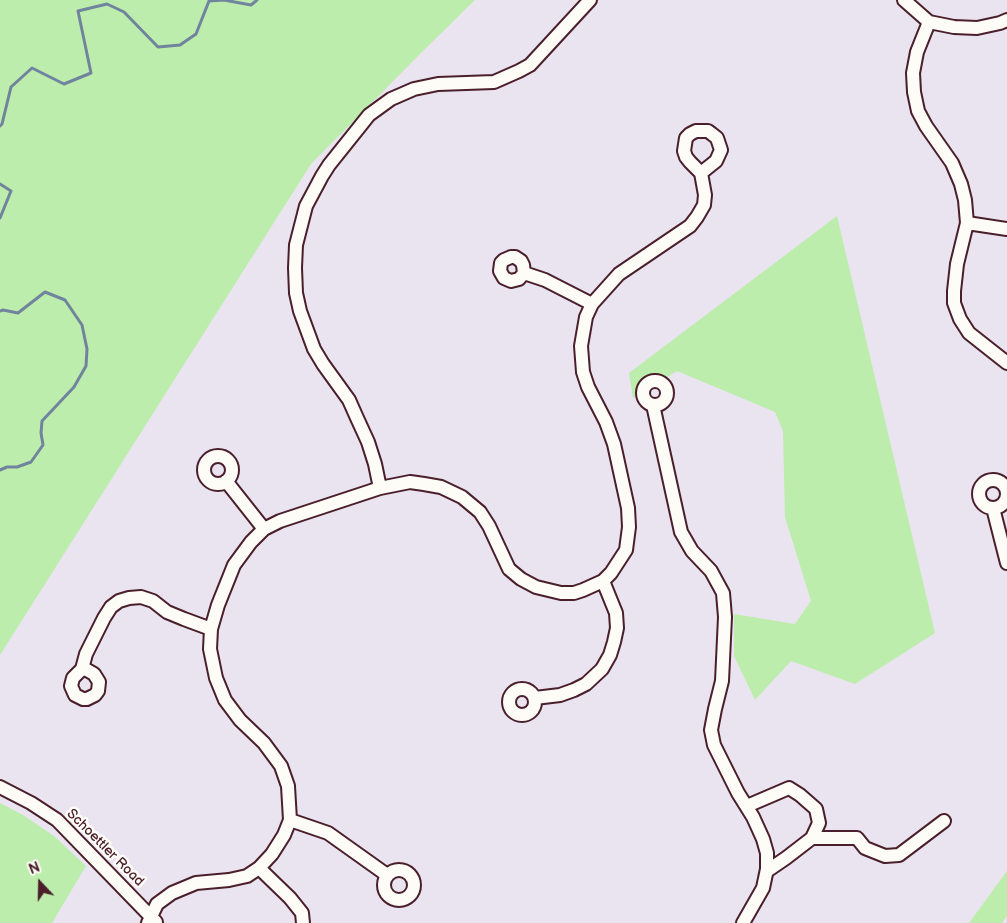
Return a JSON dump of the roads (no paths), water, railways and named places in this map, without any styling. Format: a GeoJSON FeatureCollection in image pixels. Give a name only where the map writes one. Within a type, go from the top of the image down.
{"type":"FeatureCollection","features":[{"type":"Feature","properties":{"kind":"street"},"geometry":{"type":"LineString","coordinates":[[380,488],[375,464],[358,418],[314,349],[300,311],[296,293],[296,245],[306,206],[329,165],[369,115],[390,99],[414,89],[438,84],[494,82],[520,71],[530,65],[590,0]]}},
{"type":"Feature","properties":{"kind":"street"},"geometry":{"type":"LineString","coordinates":[[904,0],[929,22],[954,27],[978,28],[1007,20]]}},
{"type":"Feature","properties":{"kind":"street"},"geometry":{"type":"LineString","coordinates":[[929,22],[917,52],[913,73],[914,92],[918,111],[926,126],[952,163],[966,200],[967,223],[957,264],[954,303],[960,319],[969,333],[1007,363]]}},
{"type":"Feature","properties":{"kind":"street"},"geometry":{"type":"LineString","coordinates":[[152,921],[157,904],[172,893],[196,883],[229,880],[247,876],[259,868],[272,854],[284,835],[290,820],[288,786],[281,766],[264,743],[240,720],[225,700],[216,678],[210,649],[212,629],[218,605],[234,565],[251,542],[264,529],[280,521],[380,488],[410,482],[441,487],[462,497],[480,512],[489,526],[509,569],[521,579],[536,587],[561,593],[574,593],[603,581],[615,567],[626,550],[629,528],[628,508],[614,444],[583,372],[582,336],[586,318],[592,304],[618,274],[690,226],[704,205],[705,195],[701,172]]}},
{"type":"Feature","properties":{"kind":"street"},"geometry":{"type":"LineString","coordinates":[[967,223],[1007,229]]}},
{"type":"Feature","properties":{"kind":"street"},"geometry":{"type":"LineString","coordinates":[[524,273],[545,280],[592,304]]}},
{"type":"Feature","properties":{"kind":"street"},"geometry":{"type":"LineString","coordinates":[[653,405],[681,532],[692,551],[711,571],[723,593],[725,617],[722,681],[711,730],[714,745],[753,817],[767,853],[767,871],[763,888],[743,923]]}},
{"type":"Feature","properties":{"kind":"street"},"geometry":{"type":"LineString","coordinates":[[226,481],[264,529]]}},
{"type":"Feature","properties":{"kind":"street"},"geometry":{"type":"LineString","coordinates":[[994,508],[1007,563]]}},
{"type":"Feature","properties":{"kind":"street"},"geometry":{"type":"LineString","coordinates":[[535,698],[560,695],[574,690],[586,684],[602,669],[610,655],[617,628],[616,613],[603,581]]}},
{"type":"Feature","properties":{"kind":"street"},"geometry":{"type":"LineString","coordinates":[[82,669],[86,654],[104,618],[111,607],[119,601],[141,597],[153,601],[167,612],[212,629]]}},
{"type":"Feature","properties":{"kind":"street","name":"Schoettler Road"},"geometry":{"type":"LineString","coordinates":[[0,788],[31,803],[57,820],[152,921]]}},
{"type":"Feature","properties":{"kind":"street"},"geometry":{"type":"LineString","coordinates":[[746,806],[789,788],[816,809],[819,823],[812,838],[767,871]]}},
{"type":"Feature","properties":{"kind":"street"},"geometry":{"type":"LineString","coordinates":[[290,820],[328,833],[388,875]]}},
{"type":"Feature","properties":{"kind":"street"},"geometry":{"type":"LineString","coordinates":[[812,838],[857,838],[865,848],[885,856],[899,855],[944,821]]}},
{"type":"Feature","properties":{"kind":"street"},"geometry":{"type":"LineString","coordinates":[[259,868],[290,898],[302,913],[303,923]]}},
{"type":"Feature","properties":{"kind":"waterway"},"geometry":{"type":"LineString","coordinates":[[0,126],[11,87],[32,68],[64,84],[91,73],[78,11],[107,4],[124,12],[158,47],[180,45],[196,34],[209,1],[224,0],[251,5],[257,0]]}},
{"type":"Feature","properties":{"kind":"waterway"},"geometry":{"type":"LineString","coordinates":[[0,184],[11,191],[0,218]]}},
{"type":"Feature","properties":{"kind":"waterway"},"geometry":{"type":"LineString","coordinates":[[0,311],[18,313],[45,292],[65,300],[82,325],[87,349],[86,366],[74,387],[42,421],[43,445],[31,462],[0,470]]}}]}
